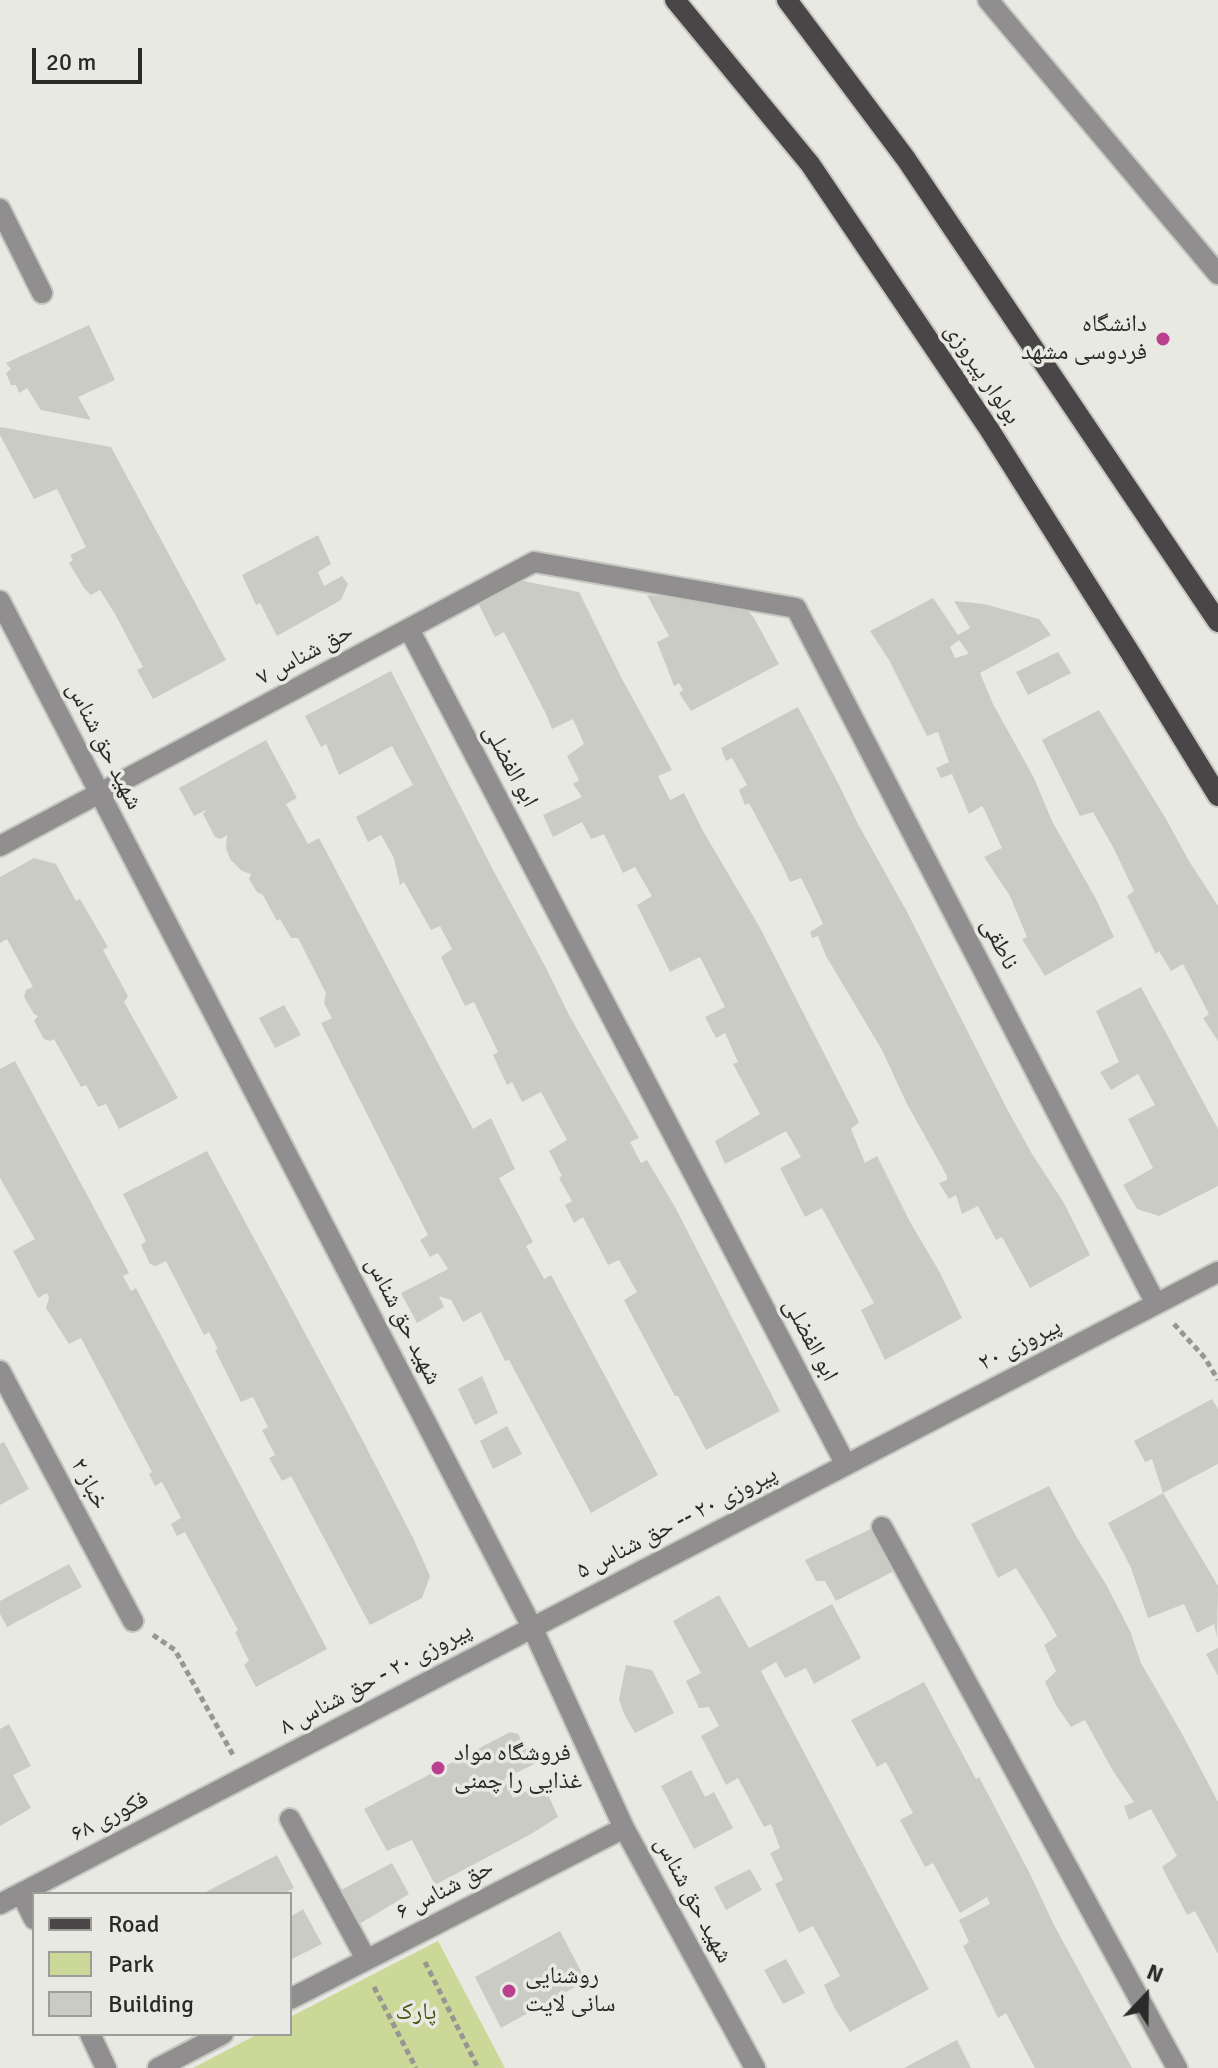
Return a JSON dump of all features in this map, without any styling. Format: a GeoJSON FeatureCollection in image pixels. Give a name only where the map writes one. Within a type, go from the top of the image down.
{"type":"FeatureCollection","features":[{"type":"Feature","properties":{"kind":"main road","name":"بولوار پیروزی"},"geometry":{"type":"LineString","coordinates":[[675,0],[810,164],[989,429],[1218,796]]}},
{"type":"Feature","properties":{"kind":"main road"},"geometry":{"type":"LineString","coordinates":[[787,0],[906,159],[1218,622]]}},
{"type":"Feature","properties":{"kind":"street"},"geometry":{"type":"LineString","coordinates":[[988,0],[1218,274]]}},
{"type":"Feature","properties":{"kind":"street"},"geometry":{"type":"LineString","coordinates":[[0,209],[42,293]]}},
{"type":"Feature","properties":{"kind":"street","name":"ناطقی"},"geometry":{"type":"LineString","coordinates":[[534,562],[796,608],[1156,1304]]}},
{"type":"Feature","properties":{"kind":"street","name":"حق شناس ۷"},"geometry":{"type":"LineString","coordinates":[[0,846],[534,562]]}},
{"type":"Feature","properties":{"kind":"street","name":"شهید حق شناس"},"geometry":{"type":"LineString","coordinates":[[0,601],[532,1627],[624,1828],[755,2068]]}},
{"type":"Feature","properties":{"kind":"street","name":"ابو الفضلی"},"geometry":{"type":"LineString","coordinates":[[409,629],[846,1465]]}},
{"type":"Feature","properties":{"kind":"street","name":"پیروزی ۲۰"},"geometry":{"type":"LineString","coordinates":[[846,1465],[1218,1272]]}},
{"type":"Feature","properties":{"kind":"street","name":"خباز ۲"},"geometry":{"type":"LineString","coordinates":[[0,1371],[133,1621]]}},
{"type":"Feature","properties":{"kind":"street","name":"پیروزی ۲۰ -- حق شناس ۵"},"geometry":{"type":"LineString","coordinates":[[532,1627],[846,1465]]}},
{"type":"Feature","properties":{"kind":"street"},"geometry":{"type":"LineString","coordinates":[[882,1527],[1177,2068]]}},
{"type":"Feature","properties":{"kind":"street","name":"پیروزی ۲۰ - حق شناس ۸"},"geometry":{"type":"LineString","coordinates":[[245,1777],[532,1627]]}},
{"type":"Feature","properties":{"kind":"street","name":"فکوری ۶۸"},"geometry":{"type":"LineString","coordinates":[[0,1904],[245,1777]]}},
{"type":"Feature","properties":{"kind":"street"},"geometry":{"type":"LineString","coordinates":[[290,1819],[366,1959]]}},
{"type":"Feature","properties":{"kind":"street","name":"حق شناس ۶"},"geometry":{"type":"LineString","coordinates":[[292,1998],[624,1828]]}},
{"type":"Feature","properties":{"kind":"street"},"geometry":{"type":"LineString","coordinates":[[21,1893],[32,1915]]}},
{"type":"Feature","properties":{"kind":"street"},"geometry":{"type":"LineString","coordinates":[[91,2036],[106,2068]]}},
{"type":"Feature","properties":{"kind":"street"},"geometry":{"type":"LineString","coordinates":[[158,2068],[219,2036]]}},
{"type":"Feature","properties":{"kind":"path"},"geometry":{"type":"LineString","coordinates":[[1156,1304],[1205,1358],[1218,1380]]}},
{"type":"Feature","properties":{"kind":"path"},"geometry":{"type":"LineString","coordinates":[[133,1621],[175,1650],[245,1777]]}},
{"type":"Feature","properties":{"kind":"path"},"geometry":{"type":"LineString","coordinates":[[412,1936],[478,2068]]}},
{"type":"Feature","properties":{"kind":"path"},"geometry":{"type":"LineString","coordinates":[[366,1959],[369,1976],[416,2068]]}},
{"type":"Feature","properties":{"kind":"green space","name":"پارک"},"geometry":{"type":"Polygon","coordinates":[[[438,1941],[505,2068],[193,2068],[254,2036],[292,2036],[292,2016],[438,1941]]]}},
{"type":"Feature","properties":{"kind":"building"},"geometry":{"type":"Polygon","coordinates":[[[89,325],[115,380],[78,397],[91,420],[41,410],[27,388],[19,393],[16,385],[11,385],[6,373],[11,369],[6,363],[89,325]]]}},
{"type":"Feature","properties":{"kind":"building"},"geometry":{"type":"Polygon","coordinates":[[[0,427],[111,447],[226,660],[153,699],[137,670],[143,667],[115,614],[100,590],[91,595],[84,588],[69,563],[73,560],[70,555],[86,547],[57,489],[34,499],[0,435],[0,427]]]}},
{"type":"Feature","properties":{"kind":"building"},"geometry":{"type":"Polygon","coordinates":[[[318,535],[331,564],[318,572],[324,586],[342,576],[348,584],[341,600],[277,636],[260,603],[256,605],[242,575],[318,535]]]}},
{"type":"Feature","properties":{"kind":"building"},"geometry":{"type":"Polygon","coordinates":[[[518,580],[579,592],[672,770],[658,776],[670,800],[684,793],[759,926],[859,1122],[851,1129],[865,1163],[877,1156],[962,1318],[885,1360],[861,1310],[874,1303],[822,1208],[805,1217],[780,1168],[801,1157],[786,1131],[725,1164],[715,1141],[760,1114],[733,1064],[738,1062],[725,1033],[716,1038],[705,1017],[725,1007],[700,957],[670,972],[637,905],[652,896],[635,867],[623,873],[604,834],[591,839],[582,822],[553,837],[543,815],[582,797],[573,784],[579,780],[567,756],[584,744],[573,719],[552,729],[504,632],[495,637],[478,603],[518,580]]]}},
{"type":"Feature","properties":{"kind":"building"},"geometry":{"type":"Polygon","coordinates":[[[647,595],[744,606],[779,664],[691,711],[679,693],[683,690],[679,683],[674,686],[657,642],[669,636],[647,595]]]}},
{"type":"Feature","properties":{"kind":"building"},"geometry":{"type":"Polygon","coordinates":[[[933,598],[958,635],[970,628],[954,601],[984,604],[1039,619],[1051,635],[980,673],[993,704],[1034,778],[1052,821],[1114,937],[1045,976],[1022,939],[1027,937],[1010,896],[984,857],[1002,848],[984,809],[982,806],[969,814],[952,774],[941,778],[936,768],[949,762],[938,732],[927,736],[889,660],[870,631],[933,598]],[[959,640],[950,647],[955,658],[969,654],[959,640]]]}},
{"type":"Feature","properties":{"kind":"building"},"geometry":{"type":"Polygon","coordinates":[[[1058,652],[1071,673],[1028,695],[1016,672],[1058,652]]]}},
{"type":"Feature","properties":{"kind":"building"},"geometry":{"type":"Polygon","coordinates":[[[391,671],[569,1015],[639,1138],[630,1142],[641,1163],[647,1160],[675,1207],[780,1411],[706,1450],[624,1300],[637,1292],[619,1260],[608,1265],[583,1217],[574,1223],[565,1205],[572,1201],[549,1151],[567,1140],[541,1092],[522,1102],[512,1082],[507,1085],[493,1055],[498,1052],[474,1002],[465,1006],[441,957],[452,949],[440,926],[431,930],[404,882],[400,885],[394,858],[381,835],[368,842],[356,817],[413,785],[392,746],[339,775],[326,744],[321,747],[305,716],[391,671]]]}},
{"type":"Feature","properties":{"kind":"building"},"geometry":{"type":"Polygon","coordinates":[[[798,707],[1007,1109],[1064,1203],[1090,1255],[1030,1288],[1002,1237],[996,1240],[978,1206],[962,1214],[956,1195],[949,1199],[939,1183],[947,1180],[947,1176],[906,1102],[882,1050],[826,956],[818,936],[812,938],[810,932],[823,924],[801,878],[790,882],[749,803],[745,805],[739,790],[747,785],[732,758],[726,761],[721,748],[798,707]]]}},
{"type":"Feature","properties":{"kind":"building"},"geometry":{"type":"Polygon","coordinates":[[[1099,710],[1218,906],[1218,1041],[1203,1018],[1209,1014],[1183,964],[1171,971],[1159,951],[1156,954],[1127,896],[1134,891],[1114,849],[1093,812],[1080,816],[1042,740],[1099,710]]]}},
{"type":"Feature","properties":{"kind":"building"},"geometry":{"type":"Polygon","coordinates":[[[266,740],[297,798],[286,804],[308,844],[319,838],[473,1129],[491,1118],[515,1169],[499,1178],[533,1242],[526,1246],[544,1279],[551,1275],[658,1475],[591,1513],[509,1360],[505,1361],[481,1312],[463,1322],[451,1300],[439,1296],[444,1307],[417,1323],[401,1293],[448,1269],[438,1253],[430,1257],[420,1240],[428,1235],[321,1023],[332,1018],[324,1003],[326,993],[298,938],[291,938],[280,919],[277,921],[263,895],[257,892],[249,879],[251,874],[242,871],[230,859],[226,848],[227,835],[221,839],[215,837],[203,814],[206,810],[194,816],[179,788],[266,740]]]}},
{"type":"Feature","properties":{"kind":"building"},"geometry":{"type":"Polygon","coordinates":[[[34,858],[56,864],[76,901],[80,899],[108,947],[103,950],[128,996],[124,1002],[178,1098],[119,1129],[106,1104],[98,1107],[86,1085],[81,1087],[54,1039],[44,1039],[34,1021],[38,1016],[24,997],[26,990],[33,987],[7,939],[0,943],[0,877],[34,858]]]}},
{"type":"Feature","properties":{"kind":"building"},"geometry":{"type":"Polygon","coordinates":[[[1141,987],[1218,1129],[1218,1186],[1159,1216],[1137,1209],[1123,1185],[1153,1168],[1128,1119],[1155,1105],[1138,1074],[1111,1090],[1100,1072],[1119,1062],[1096,1011],[1141,987]]]}},
{"type":"Feature","properties":{"kind":"building"},"geometry":{"type":"Polygon","coordinates":[[[284,1005],[301,1035],[275,1048],[259,1018],[284,1005]]]}},
{"type":"Feature","properties":{"kind":"building"},"geometry":{"type":"Polygon","coordinates":[[[15,1061],[129,1273],[123,1276],[131,1291],[136,1288],[327,1649],[256,1687],[244,1665],[249,1661],[235,1632],[238,1630],[185,1532],[177,1536],[171,1524],[181,1518],[162,1482],[155,1486],[149,1474],[152,1472],[81,1338],[69,1344],[46,1308],[47,1293],[38,1298],[13,1251],[35,1239],[0,1178],[0,1069],[15,1061]]]}},
{"type":"Feature","properties":{"kind":"building"},"geometry":{"type":"Polygon","coordinates":[[[207,1151],[362,1439],[430,1576],[422,1598],[370,1625],[291,1476],[282,1481],[269,1458],[275,1455],[262,1430],[268,1427],[253,1397],[241,1402],[209,1332],[204,1335],[166,1261],[156,1266],[150,1264],[141,1245],[146,1241],[123,1194],[207,1151]]]}},
{"type":"Feature","properties":{"kind":"building"},"geometry":{"type":"Polygon","coordinates":[[[482,1376],[498,1413],[475,1425],[458,1389],[482,1376]]]}},
{"type":"Feature","properties":{"kind":"building"},"geometry":{"type":"Polygon","coordinates":[[[1212,1399],[1218,1409],[1218,1464],[1163,1493],[1152,1459],[1145,1462],[1134,1441],[1212,1399]]]}},
{"type":"Feature","properties":{"kind":"building"},"geometry":{"type":"Polygon","coordinates":[[[507,1426],[522,1454],[493,1469],[480,1441],[507,1426]]]}},
{"type":"Feature","properties":{"kind":"building"},"geometry":{"type":"Polygon","coordinates":[[[4,1442],[29,1489],[0,1505],[0,1444],[4,1442]]]}},
{"type":"Feature","properties":{"kind":"building"},"geometry":{"type":"Polygon","coordinates":[[[1049,1486],[1107,1586],[1130,1631],[1141,1663],[1218,1802],[1218,1954],[1195,1911],[1187,1915],[1162,1867],[1177,1856],[1151,1809],[1129,1820],[1124,1806],[1134,1802],[1085,1720],[1071,1727],[1056,1705],[1045,1682],[1056,1671],[1044,1645],[1057,1636],[1045,1615],[1016,1568],[998,1578],[971,1524],[1049,1486]]]}},
{"type":"Feature","properties":{"kind":"building"},"geometry":{"type":"Polygon","coordinates":[[[1163,1493],[1218,1586],[1217,1637],[1214,1624],[1197,1633],[1184,1604],[1148,1618],[1131,1568],[1108,1523],[1163,1493]]]}},
{"type":"Feature","properties":{"kind":"building"},"geometry":{"type":"Polygon","coordinates":[[[875,1527],[896,1570],[836,1601],[825,1581],[816,1581],[805,1560],[875,1527]]]}},
{"type":"Feature","properties":{"kind":"building"},"geometry":{"type":"Polygon","coordinates":[[[69,1564],[82,1587],[7,1627],[0,1614],[0,1601],[69,1564]]]}},
{"type":"Feature","properties":{"kind":"building"},"geometry":{"type":"Polygon","coordinates":[[[719,1595],[749,1648],[832,1604],[861,1658],[814,1684],[806,1668],[785,1678],[776,1662],[761,1671],[929,1989],[850,2032],[824,1985],[840,1976],[813,1926],[799,1933],[775,1884],[783,1880],[770,1853],[780,1848],[771,1824],[764,1827],[738,1778],[726,1785],[701,1736],[719,1726],[709,1707],[699,1708],[686,1681],[701,1673],[673,1621],[719,1595]]]}},
{"type":"Feature","properties":{"kind":"building"},"geometry":{"type":"Polygon","coordinates":[[[1218,1648],[1218,1676],[1206,1654],[1218,1648]]]}},
{"type":"Feature","properties":{"kind":"building"},"geometry":{"type":"Polygon","coordinates":[[[626,1665],[652,1670],[674,1713],[635,1733],[619,1699],[626,1665]]]}},
{"type":"Feature","properties":{"kind":"building"},"geometry":{"type":"Polygon","coordinates":[[[924,1682],[976,1779],[979,1777],[1054,1925],[1132,2068],[1035,2068],[1006,2013],[998,2018],[963,1946],[969,1942],[959,1920],[990,1904],[987,1897],[960,1913],[933,1863],[925,1867],[900,1820],[913,1813],[886,1762],[877,1767],[851,1720],[924,1682]]]}},
{"type":"Feature","properties":{"kind":"building"},"geometry":{"type":"Polygon","coordinates":[[[9,1724],[31,1766],[13,1775],[31,1808],[0,1826],[0,1729],[9,1724]]]}},
{"type":"Feature","properties":{"kind":"building"},"geometry":{"type":"Polygon","coordinates":[[[510,1732],[518,1734],[534,1764],[504,1779],[513,1798],[543,1783],[558,1817],[435,1885],[412,1840],[387,1851],[364,1809],[510,1732]]]}},
{"type":"Feature","properties":{"kind":"building"},"geometry":{"type":"Polygon","coordinates":[[[691,1770],[705,1797],[714,1792],[733,1828],[694,1849],[661,1786],[691,1770]]]}},
{"type":"Feature","properties":{"kind":"building"},"geometry":{"type":"Polygon","coordinates":[[[277,1855],[294,1888],[287,1892],[206,1892],[277,1855]]]}},
{"type":"Feature","properties":{"kind":"building"},"geometry":{"type":"Polygon","coordinates":[[[392,1863],[409,1894],[356,1926],[339,1891],[392,1863]]]}},
{"type":"Feature","properties":{"kind":"building"},"geometry":{"type":"Polygon","coordinates":[[[750,1869],[762,1890],[726,1910],[714,1887],[750,1869]]]}},
{"type":"Feature","properties":{"kind":"building"},"geometry":{"type":"Polygon","coordinates":[[[303,1909],[322,1944],[292,1959],[292,1916],[303,1909]]]}},
{"type":"Feature","properties":{"kind":"building"},"geometry":{"type":"Polygon","coordinates":[[[560,1931],[586,1981],[501,2028],[475,1977],[560,1931]]]}},
{"type":"Feature","properties":{"kind":"building"},"geometry":{"type":"Polygon","coordinates":[[[786,1959],[805,1993],[783,2004],[764,1970],[786,1959]]]}},
{"type":"Feature","properties":{"kind":"building"},"geometry":{"type":"Polygon","coordinates":[[[957,2040],[971,2068],[904,2068],[957,2040]]]}},
{"type":"Feature","properties":{"kind":"place","name":"دانشگاه فردوسی مشهد"},"geometry":{"type":"Point","coordinates":[1163,339]}},
{"type":"Feature","properties":{"kind":"place","name":"فروشگاه مواد غذایی را چمنی"},"geometry":{"type":"Point","coordinates":[438,1768]}},
{"type":"Feature","properties":{"kind":"place","name":"روشنایی سانی لایت"},"geometry":{"type":"Point","coordinates":[509,1991]}}]}
